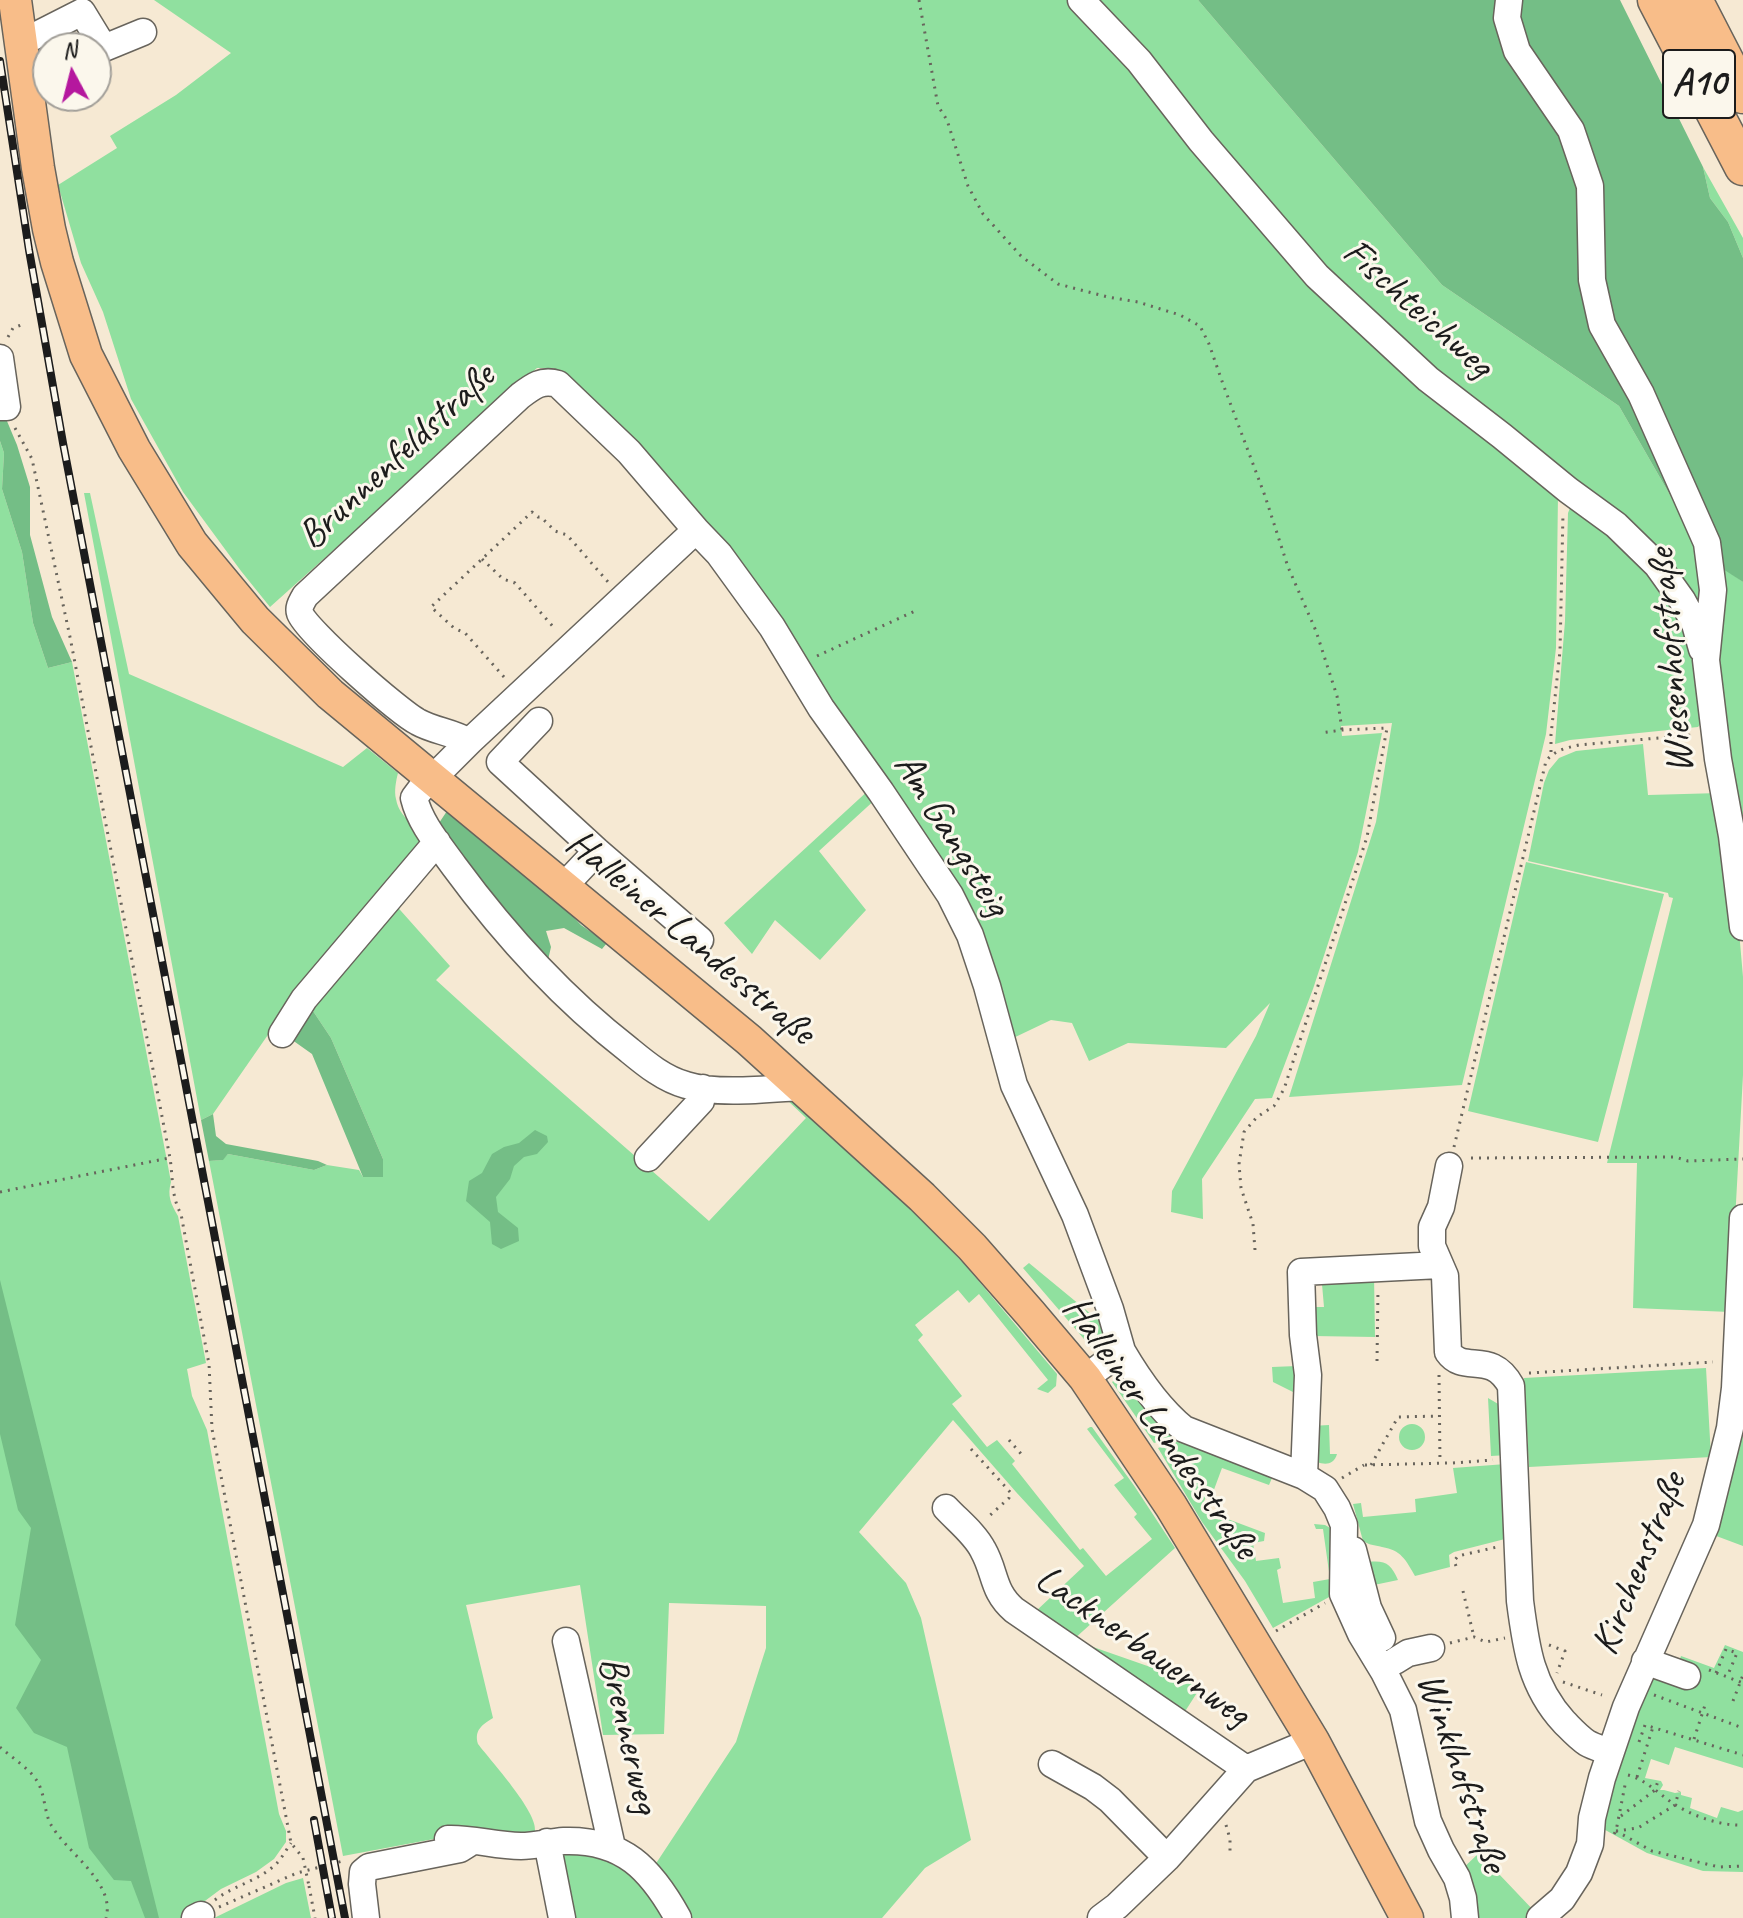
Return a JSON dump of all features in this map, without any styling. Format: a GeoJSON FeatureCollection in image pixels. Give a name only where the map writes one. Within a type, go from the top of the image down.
{"type":"FeatureCollection","features":[{"type":"Feature","properties":{"kind":"highway","name":"A10"},"geometry":{"type":"LineString","coordinates":[[1656,0],[1743,167]]}},
{"type":"Feature","properties":{"kind":"highway","name":"A10"},"geometry":{"type":"LineString","coordinates":[[1694,0],[1743,95]]}},
{"type":"Feature","properties":{"kind":"main road","name":"Halleiner Landesstraße"},"geometry":{"type":"LineString","coordinates":[[15,0],[38,168],[57,262],[86,355],[134,449],[192,544],[255,620],[330,694],[749,1040],[922,1197],[972,1247],[1085,1378],[1171,1506],[1313,1741],[1407,1918]]}},
{"type":"Feature","properties":{"kind":"street","name":"Fischteichweg"},"geometry":{"type":"LineString","coordinates":[[1081,0],[1139,61],[1201,141],[1317,276],[1428,379],[1616,525],[1657,565],[1695,624],[1706,660]]}},
{"type":"Feature","properties":{"kind":"street","name":"Wiesenhofstraße"},"geometry":{"type":"LineString","coordinates":[[1509,0],[1507,18],[1517,51],[1571,130],[1590,186],[1592,280],[1602,325],[1641,394],[1707,543],[1713,590],[1706,660],[1715,733],[1737,831],[1743,927]]}},
{"type":"Feature","properties":{"kind":"street"},"geometry":{"type":"LineString","coordinates":[[21,43],[82,12],[104,48],[143,32]]}},
{"type":"Feature","properties":{"kind":"street"},"geometry":{"type":"LineString","coordinates":[[0,358],[4,407]]}},
{"type":"Feature","properties":{"kind":"street","name":"Brunnenfeldstraße"},"geometry":{"type":"LineString","coordinates":[[469,742],[417,722],[377,691],[300,615],[305,596],[520,396],[542,382],[558,384],[629,452],[696,530]]}},
{"type":"Feature","properties":{"kind":"street"},"geometry":{"type":"LineString","coordinates":[[696,530],[469,742],[414,798],[437,842],[499,923],[546,975],[596,1023],[641,1060],[665,1077],[687,1086],[753,1090],[801,1087]]}},
{"type":"Feature","properties":{"kind":"street","name":"Am Gangsteig"},"geometry":{"type":"LineString","coordinates":[[696,530],[719,554],[772,627],[795,666],[950,895],[970,935],[1014,1085],[1075,1215],[1122,1351]]}},
{"type":"Feature","properties":{"kind":"street"},"geometry":{"type":"LineString","coordinates":[[539,721],[500,762],[700,940]]}},
{"type":"Feature","properties":{"kind":"street"},"geometry":{"type":"LineString","coordinates":[[282,1034],[304,999],[437,842]]}},
{"type":"Feature","properties":{"kind":"street"},"geometry":{"type":"LineString","coordinates":[[564,886],[597,851]]}},
{"type":"Feature","properties":{"kind":"street"},"geometry":{"type":"LineString","coordinates":[[648,1158],[701,1101],[703,1088]]}},
{"type":"Feature","properties":{"kind":"street"},"geometry":{"type":"LineString","coordinates":[[1449,1166],[1441,1207],[1432,1227],[1432,1246],[1445,1276],[1448,1352],[1459,1361],[1499,1369],[1511,1386],[1517,1544],[1525,1639],[1535,1680],[1551,1708],[1574,1732],[1586,1742],[1610,1752]]}},
{"type":"Feature","properties":{"kind":"street","name":"Kirchenstraße"},"geometry":{"type":"LineString","coordinates":[[1540,1918],[1562,1899],[1579,1873],[1590,1844],[1592,1818],[1610,1752],[1626,1707],[1706,1525],[1730,1428],[1743,1218]]}},
{"type":"Feature","properties":{"kind":"street"},"geometry":{"type":"LineString","coordinates":[[1304,1476],[1308,1375],[1301,1272],[1440,1265]]}},
{"type":"Feature","properties":{"kind":"street"},"geometry":{"type":"LineString","coordinates":[[1085,1378],[1122,1351]]}},
{"type":"Feature","properties":{"kind":"street","name":"Winklhofstraße"},"geometry":{"type":"LineString","coordinates":[[1122,1351],[1136,1376],[1169,1417],[1184,1429],[1304,1476],[1325,1489],[1337,1508],[1344,1525],[1343,1594],[1403,1710],[1428,1821],[1457,1878],[1465,1918]]}},
{"type":"Feature","properties":{"kind":"street","name":"Lacknerbauernweg"},"geometry":{"type":"LineString","coordinates":[[946,1508],[981,1546],[1002,1600],[1246,1769]]}},
{"type":"Feature","properties":{"kind":"street"},"geometry":{"type":"LineString","coordinates":[[1344,1525],[1368,1608],[1406,1684],[1408,1696],[1403,1710]]}},
{"type":"Feature","properties":{"kind":"street","name":"Brennerweg"},"geometry":{"type":"LineString","coordinates":[[566,1641],[612,1847]]}},
{"type":"Feature","properties":{"kind":"street"},"geometry":{"type":"LineString","coordinates":[[1395,1661],[1408,1653],[1431,1648]]}},
{"type":"Feature","properties":{"kind":"street"},"geometry":{"type":"LineString","coordinates":[[1645,1661],[1687,1676]]}},
{"type":"Feature","properties":{"kind":"street"},"geometry":{"type":"LineString","coordinates":[[1101,1918],[1167,1858],[1246,1769],[1313,1741]]}},
{"type":"Feature","properties":{"kind":"street"},"geometry":{"type":"LineString","coordinates":[[1052,1764],[1110,1800],[1167,1858]]}},
{"type":"Feature","properties":{"kind":"street"},"geometry":{"type":"LineString","coordinates":[[366,1918],[362,1884],[363,1872],[369,1867],[460,1849],[461,1840],[507,1846],[595,1842],[612,1847],[643,1867],[678,1918]]}},
{"type":"Feature","properties":{"kind":"street"},"geometry":{"type":"LineString","coordinates":[[547,1842],[562,1918]]}},
{"type":"Feature","properties":{"kind":"path"},"geometry":{"type":"LineString","coordinates":[[919,0],[938,106],[947,120],[968,186],[983,214],[1021,256],[1058,284],[1138,302],[1180,315],[1200,326],[1265,496],[1288,567],[1316,631],[1337,696],[1342,730]]}},
{"type":"Feature","properties":{"kind":"path"},"geometry":{"type":"LineString","coordinates":[[4,407],[32,459],[73,653],[170,1158],[174,1182],[172,1190],[181,1214],[209,1364],[212,1429],[291,1843],[303,1858],[315,1918]]}},
{"type":"Feature","properties":{"kind":"path"},"geometry":{"type":"LineString","coordinates":[[1551,754],[1560,651],[1563,507],[1568,490]]}},
{"type":"Feature","properties":{"kind":"path"},"geometry":{"type":"LineString","coordinates":[[520,694],[465,633],[454,628],[431,607],[532,512],[555,531],[567,535],[622,598]]}},
{"type":"Feature","properties":{"kind":"path"},"geometry":{"type":"LineString","coordinates":[[482,559],[503,579],[515,583],[571,646]]}},
{"type":"Feature","properties":{"kind":"path"},"geometry":{"type":"LineString","coordinates":[[795,666],[915,611]]}},
{"type":"Feature","properties":{"kind":"path"},"geometry":{"type":"LineString","coordinates":[[1255,1250],[1253,1224],[1241,1188],[1239,1164],[1244,1132],[1257,1117],[1274,1106],[1284,1089],[1367,837],[1387,728],[1320,733]]}},
{"type":"Feature","properties":{"kind":"path"},"geometry":{"type":"LineString","coordinates":[[1449,1166],[1546,761],[1551,754],[1579,745],[1715,733]]}},
{"type":"Feature","properties":{"kind":"path"},"geometry":{"type":"LineString","coordinates":[[0,1192],[170,1158]]}},
{"type":"Feature","properties":{"kind":"path"},"geometry":{"type":"LineString","coordinates":[[1449,1166],[1463,1158],[1743,1159]]}},
{"type":"Feature","properties":{"kind":"path"},"geometry":{"type":"LineString","coordinates":[[1377,1361],[1378,1268]]}},
{"type":"Feature","properties":{"kind":"path"},"geometry":{"type":"LineString","coordinates":[[1440,1463],[1438,1373],[1452,1358]]}},
{"type":"Feature","properties":{"kind":"path"},"geometry":{"type":"LineString","coordinates":[[1506,1378],[1520,1373],[1736,1361]]}},
{"type":"Feature","properties":{"kind":"path"},"geometry":{"type":"LineString","coordinates":[[1371,1465],[1398,1417],[1439,1416]]}},
{"type":"Feature","properties":{"kind":"path"},"geometry":{"type":"LineString","coordinates":[[1009,1440],[1022,1455]]}},
{"type":"Feature","properties":{"kind":"path"},"geometry":{"type":"LineString","coordinates":[[970,1533],[1011,1493],[971,1449]]}},
{"type":"Feature","properties":{"kind":"path"},"geometry":{"type":"LineString","coordinates":[[1365,1465],[1513,1459]]}},
{"type":"Feature","properties":{"kind":"path"},"geometry":{"type":"LineString","coordinates":[[1456,1566],[1454,1561],[1458,1556],[1517,1544]]}},
{"type":"Feature","properties":{"kind":"path"},"geometry":{"type":"LineString","coordinates":[[1463,1591],[1474,1637]]}},
{"type":"Feature","properties":{"kind":"path"},"geometry":{"type":"LineString","coordinates":[[1273,1633],[1343,1594]]}},
{"type":"Feature","properties":{"kind":"path"},"geometry":{"type":"LineString","coordinates":[[1431,1648],[1474,1637],[1486,1642],[1525,1639],[1539,1642],[1565,1651],[1555,1679],[1602,1695]]}},
{"type":"Feature","properties":{"kind":"path"},"geometry":{"type":"LineString","coordinates":[[1716,1673],[1726,1649],[1737,1653],[1727,1677]]}},
{"type":"Feature","properties":{"kind":"path"},"geometry":{"type":"LineString","coordinates":[[1733,1701],[1743,1675]]}},
{"type":"Feature","properties":{"kind":"path"},"geometry":{"type":"LineString","coordinates":[[1654,1695],[1743,1728]]}},
{"type":"Feature","properties":{"kind":"path"},"geometry":{"type":"LineString","coordinates":[[1694,1739],[1706,1702]]}},
{"type":"Feature","properties":{"kind":"path"},"geometry":{"type":"LineString","coordinates":[[1636,1750],[1645,1725],[1743,1755]]}},
{"type":"Feature","properties":{"kind":"path"},"geometry":{"type":"LineString","coordinates":[[1637,1777],[1653,1727]]}},
{"type":"Feature","properties":{"kind":"path"},"geometry":{"type":"LineString","coordinates":[[0,1747],[36,1778],[43,1792],[49,1821],[63,1843],[86,1864],[98,1882],[106,1902],[106,1918]]}},
{"type":"Feature","properties":{"kind":"path"},"geometry":{"type":"LineString","coordinates":[[1616,1831],[1627,1775],[1637,1777],[1689,1812],[1727,1824],[1743,1825]]}},
{"type":"Feature","properties":{"kind":"path"},"geometry":{"type":"LineString","coordinates":[[1619,1817],[1655,1790],[1658,1781]]}},
{"type":"Feature","properties":{"kind":"path"},"geometry":{"type":"LineString","coordinates":[[1616,1831],[1638,1828],[1675,1805],[1679,1791]]}},
{"type":"Feature","properties":{"kind":"path"},"geometry":{"type":"LineString","coordinates":[[1616,1831],[1652,1851],[1719,1867],[1743,1866]]}},
{"type":"Feature","properties":{"kind":"path"},"geometry":{"type":"LineString","coordinates":[[198,1917],[223,1894],[258,1877],[276,1864],[291,1843]]}},
{"type":"Feature","properties":{"kind":"path"},"geometry":{"type":"LineString","coordinates":[[198,1917],[297,1873],[348,1860]]}},
{"type":"Feature","properties":{"kind":"green space"},"geometry":{"type":"Polygon","coordinates":[[[154,0],[1075,0],[1276,239],[1558,494],[1556,648],[1546,734],[1462,1085],[1289,1097],[1376,822],[1392,723],[1341,726],[1342,736],[1382,733],[1358,852],[1313,989],[1272,1098],[1255,1099],[1202,1179],[1203,1219],[1171,1212],[1172,1191],[1256,1036],[1270,1003],[1226,1048],[1128,1043],[1089,1061],[1072,1023],[1051,1020],[1007,1041],[976,933],[662,478],[612,417],[554,368],[537,368],[270,607],[183,492],[131,399],[103,312],[81,263],[58,185],[117,148],[110,136],[176,95],[231,53],[154,0]]]}},
{"type":"Feature","properties":{"kind":"green space"},"geometry":{"type":"Polygon","coordinates":[[[1088,0],[1198,0],[1442,285],[1619,406],[1706,558],[1702,628],[1686,598],[1344,298],[1088,0]]]}},
{"type":"Feature","properties":{"kind":"green space"},"geometry":{"type":"Polygon","coordinates":[[[1198,0],[1620,0],[1703,167],[1710,198],[1728,222],[1743,258],[1743,582],[1706,558],[1619,406],[1442,285],[1198,0]]]}},
{"type":"Feature","properties":{"kind":"green space"},"geometry":{"type":"Polygon","coordinates":[[[1703,167],[1743,238],[1743,258],[1728,222],[1710,198],[1703,167]]]}},
{"type":"Feature","properties":{"kind":"green space"},"geometry":{"type":"Polygon","coordinates":[[[4,414],[30,487],[30,535],[52,617],[72,662],[48,668],[33,623],[22,552],[2,489],[4,453],[0,441],[0,415],[4,414]]]}},
{"type":"Feature","properties":{"kind":"green space"},"geometry":{"type":"Polygon","coordinates":[[[0,441],[4,453],[2,489],[22,552],[33,623],[48,668],[72,662],[171,1182],[170,1200],[178,1216],[206,1363],[187,1369],[192,1396],[207,1430],[279,1814],[286,1831],[286,1842],[274,1859],[256,1872],[221,1889],[182,1918],[0,1918],[0,441]]]}},
{"type":"Feature","properties":{"kind":"green space"},"geometry":{"type":"Polygon","coordinates":[[[84,493],[90,493],[129,674],[343,767],[367,748],[398,773],[395,793],[398,807],[415,829],[420,842],[419,851],[272,1029],[213,1114],[201,1120],[84,493]]]}},
{"type":"Feature","properties":{"kind":"green space"},"geometry":{"type":"Polygon","coordinates":[[[1575,505],[1656,571],[1696,647],[1704,720],[1698,727],[1555,744],[1565,621],[1568,513],[1575,505]]]}},
{"type":"Feature","properties":{"kind":"green space"},"geometry":{"type":"Polygon","coordinates":[[[1718,564],[1743,582],[1743,815],[1737,817],[1712,661],[1718,564]]]}},
{"type":"Feature","properties":{"kind":"green space"},"geometry":{"type":"Polygon","coordinates":[[[1643,744],[1648,795],[1720,793],[1743,977],[1743,1075],[1730,1312],[1633,1308],[1637,1163],[1607,1163],[1673,898],[1668,893],[1528,861],[1544,783],[1549,770],[1559,758],[1576,751],[1643,744]]]}},
{"type":"Feature","properties":{"kind":"green space"},"geometry":{"type":"Polygon","coordinates":[[[871,788],[878,797],[819,851],[866,910],[820,960],[775,920],[752,954],[724,923],[871,788]]]}},
{"type":"Feature","properties":{"kind":"green space"},"geometry":{"type":"Polygon","coordinates":[[[447,811],[555,897],[581,925],[607,943],[602,949],[564,928],[546,931],[551,947],[548,960],[541,959],[437,826],[447,811]]]}},
{"type":"Feature","properties":{"kind":"green space"},"geometry":{"type":"Polygon","coordinates":[[[1526,862],[1664,894],[1598,1142],[1468,1111],[1526,862]]]}},
{"type":"Feature","properties":{"kind":"green space"},"geometry":{"type":"Polygon","coordinates":[[[393,902],[450,966],[436,980],[709,1221],[806,1118],[785,1098],[797,1099],[892,1188],[966,1266],[1057,1374],[1056,1386],[1048,1393],[1037,1389],[1048,1380],[979,1294],[969,1303],[958,1290],[915,1325],[923,1335],[918,1340],[962,1396],[952,1404],[987,1447],[997,1440],[1015,1461],[1012,1464],[1080,1550],[1083,1548],[1106,1576],[1152,1539],[1114,1485],[1124,1478],[1087,1429],[1090,1427],[1175,1548],[1073,1640],[1202,1685],[1184,1713],[1072,1640],[1035,1612],[1084,1566],[953,1420],[859,1532],[906,1583],[921,1618],[971,1840],[925,1868],[882,1918],[684,1918],[651,1871],[736,1742],[766,1648],[766,1606],[669,1603],[664,1734],[603,1735],[580,1585],[466,1605],[493,1718],[478,1731],[478,1744],[529,1812],[534,1822],[533,1837],[502,1839],[448,1834],[343,1856],[209,1161],[222,1160],[228,1154],[314,1170],[327,1165],[359,1170],[363,1177],[383,1177],[383,1159],[331,1038],[313,1011],[303,1008],[393,902]]]}},
{"type":"Feature","properties":{"kind":"green space"},"geometry":{"type":"Polygon","coordinates":[[[303,1008],[313,1011],[331,1038],[383,1159],[383,1177],[363,1177],[312,1054],[288,1037],[303,1008]]]}},
{"type":"Feature","properties":{"kind":"green space"},"geometry":{"type":"Polygon","coordinates":[[[213,1114],[216,1136],[226,1144],[327,1165],[314,1170],[228,1154],[223,1160],[209,1161],[201,1120],[213,1114]]]}},
{"type":"Feature","properties":{"kind":"green space"},"geometry":{"type":"Polygon","coordinates":[[[535,1130],[547,1136],[548,1142],[537,1154],[524,1157],[514,1166],[510,1179],[496,1197],[498,1212],[518,1228],[519,1241],[501,1249],[492,1244],[490,1222],[466,1201],[469,1181],[482,1173],[492,1154],[519,1143],[535,1130]]]}},
{"type":"Feature","properties":{"kind":"green space"},"geometry":{"type":"Polygon","coordinates":[[[1029,1263],[1103,1324],[1112,1339],[1106,1349],[1096,1353],[1023,1268],[1029,1263]]]}},
{"type":"Feature","properties":{"kind":"green space"},"geometry":{"type":"Polygon","coordinates":[[[1374,1275],[1375,1337],[1313,1336],[1313,1307],[1324,1307],[1322,1284],[1374,1275]]]}},
{"type":"Feature","properties":{"kind":"green space"},"geometry":{"type":"Polygon","coordinates":[[[0,1280],[159,1918],[145,1918],[131,1881],[114,1880],[89,1848],[67,1747],[34,1733],[16,1708],[41,1660],[15,1625],[31,1528],[18,1510],[0,1434],[0,1280]]]}},
{"type":"Feature","properties":{"kind":"green space"},"geometry":{"type":"Polygon","coordinates":[[[1297,1366],[1299,1395],[1273,1382],[1272,1367],[1297,1366]]]}},
{"type":"Feature","properties":{"kind":"green space"},"geometry":{"type":"Polygon","coordinates":[[[1706,1368],[1711,1457],[1529,1467],[1524,1378],[1706,1368]]]}},
{"type":"Feature","properties":{"kind":"green space"},"geometry":{"type":"Polygon","coordinates":[[[1125,1376],[1176,1436],[1154,1443],[1112,1382],[1125,1376]]]}},
{"type":"Feature","properties":{"kind":"green space"},"geometry":{"type":"Polygon","coordinates":[[[1743,1392],[1743,1546],[1711,1534],[1743,1392]]]}},
{"type":"Feature","properties":{"kind":"green space"},"geometry":{"type":"Polygon","coordinates":[[[1488,1398],[1505,1408],[1508,1455],[1491,1456],[1488,1398]]]}},
{"type":"Feature","properties":{"kind":"green space"},"geometry":{"type":"Polygon","coordinates":[[[1412,1424],[1421,1428],[1425,1437],[1421,1446],[1412,1450],[1403,1446],[1399,1437],[1403,1428],[1412,1424]]]}},
{"type":"Feature","properties":{"kind":"green space"},"geometry":{"type":"Polygon","coordinates":[[[1329,1425],[1330,1454],[1337,1454],[1331,1462],[1323,1464],[1317,1462],[1311,1426],[1329,1425]]]}},
{"type":"Feature","properties":{"kind":"green space"},"geometry":{"type":"Polygon","coordinates":[[[1182,1440],[1272,1478],[1269,1485],[1222,1468],[1212,1495],[1207,1494],[1201,1509],[1265,1533],[1264,1541],[1253,1543],[1256,1561],[1279,1558],[1281,1568],[1277,1570],[1283,1603],[1315,1598],[1313,1582],[1330,1579],[1323,1529],[1316,1529],[1314,1524],[1332,1529],[1340,1591],[1273,1628],[1245,1581],[1202,1522],[1158,1448],[1182,1440]]]}},
{"type":"Feature","properties":{"kind":"green space"},"geometry":{"type":"Polygon","coordinates":[[[1506,1464],[1505,1539],[1454,1552],[1449,1555],[1450,1567],[1415,1576],[1398,1553],[1363,1541],[1353,1504],[1361,1503],[1363,1517],[1416,1512],[1415,1499],[1457,1493],[1453,1468],[1506,1464]]]}},
{"type":"Feature","properties":{"kind":"green space"},"geometry":{"type":"Polygon","coordinates":[[[1368,1562],[1387,1564],[1398,1580],[1374,1585],[1368,1562]]]}},
{"type":"Feature","properties":{"kind":"green space"},"geometry":{"type":"Polygon","coordinates":[[[1725,1645],[1743,1652],[1743,1768],[1675,1747],[1669,1765],[1651,1759],[1645,1778],[1661,1781],[1663,1785],[1660,1790],[1681,1792],[1681,1795],[1692,1798],[1690,1808],[1717,1818],[1721,1807],[1738,1812],[1743,1810],[1743,1872],[1703,1871],[1647,1853],[1598,1826],[1647,1673],[1672,1681],[1681,1656],[1714,1668],[1725,1645]]]}},
{"type":"Feature","properties":{"kind":"green space"},"geometry":{"type":"Polygon","coordinates":[[[559,1848],[620,1860],[669,1918],[569,1918],[559,1848]]]}},
{"type":"Feature","properties":{"kind":"green space"},"geometry":{"type":"Polygon","coordinates":[[[1479,1853],[1536,1913],[1528,1918],[1470,1918],[1460,1871],[1479,1853]]]}},
{"type":"Feature","properties":{"kind":"green space"},"geometry":{"type":"Polygon","coordinates":[[[303,1878],[311,1918],[214,1918],[286,1883],[303,1878]]]}},
{"type":"Feature","properties":{"kind":"railway"},"geometry":{"type":"LineString","coordinates":[[0,61],[63,443],[345,1918]]}},
{"type":"Feature","properties":{"kind":"railway"},"geometry":{"type":"LineString","coordinates":[[314,1820],[332,1918]]}}]}
